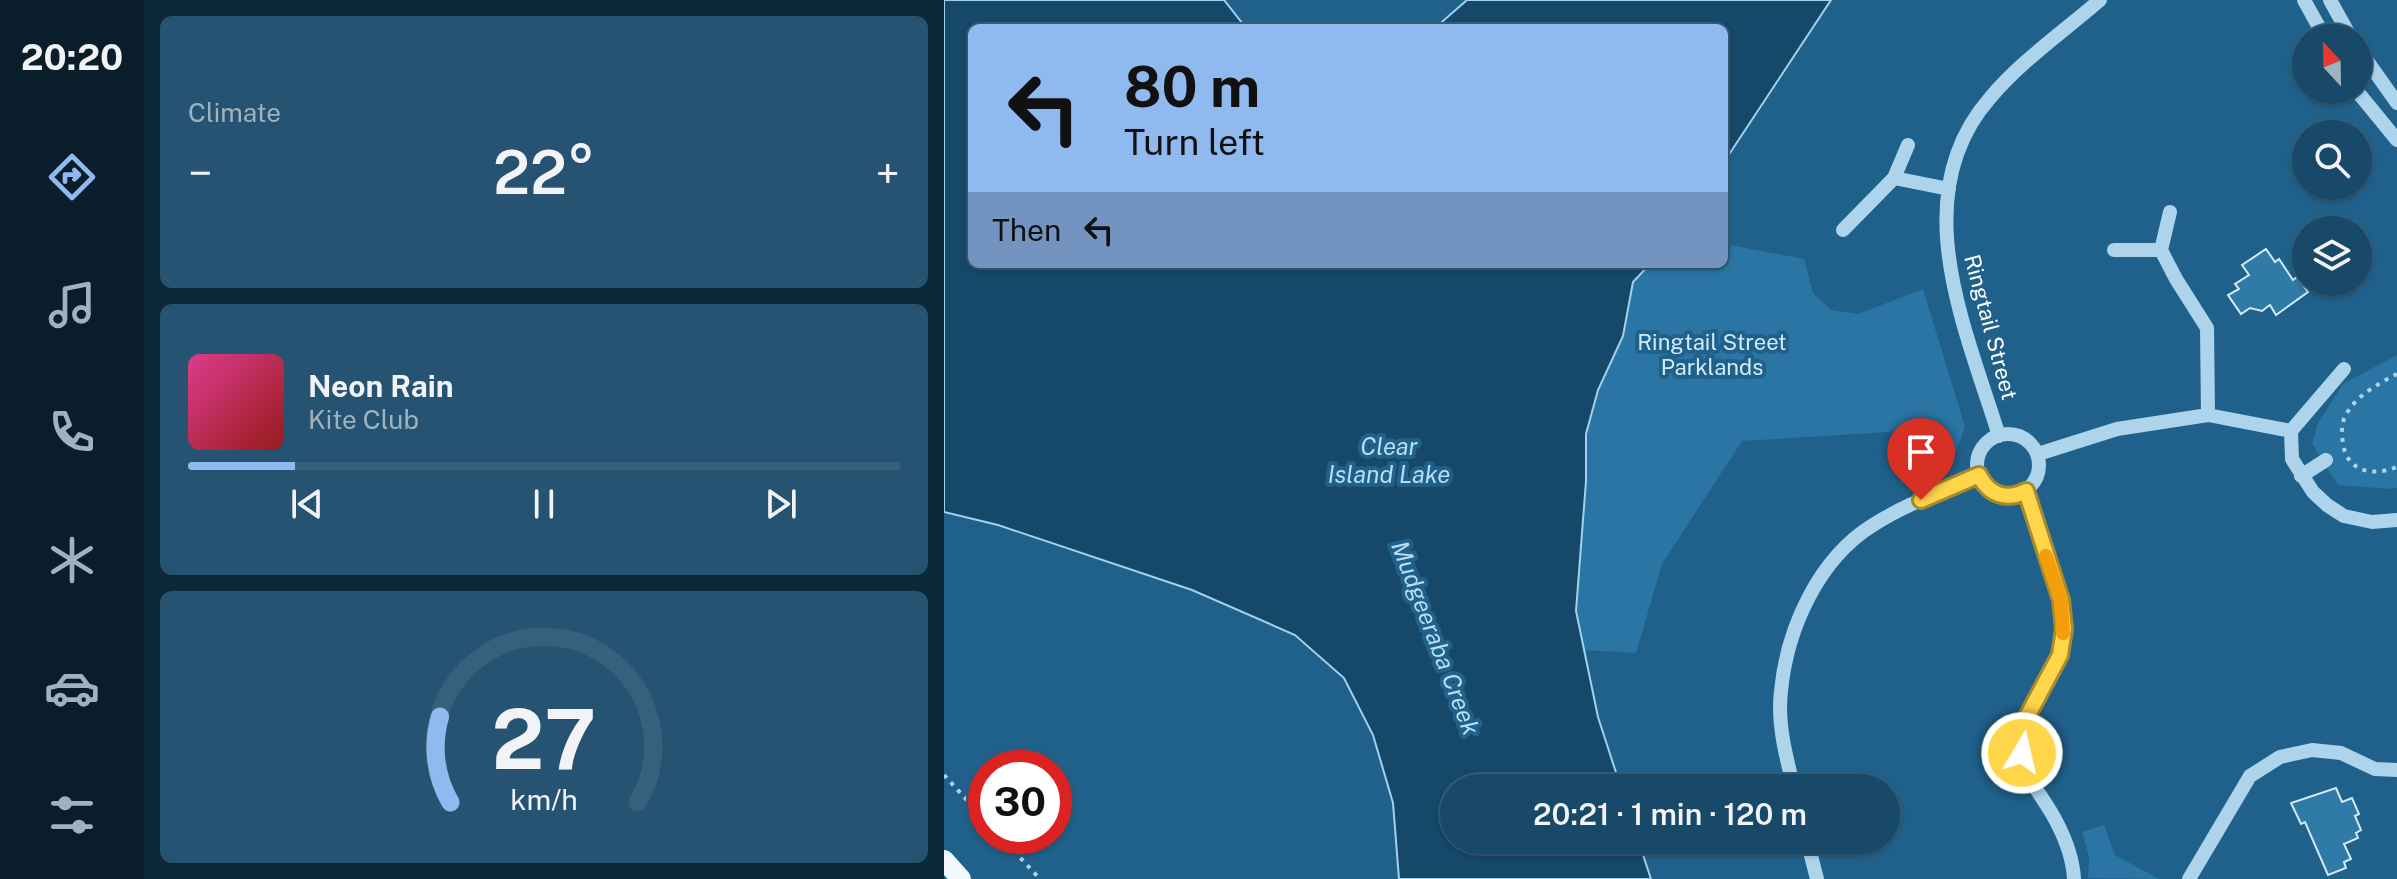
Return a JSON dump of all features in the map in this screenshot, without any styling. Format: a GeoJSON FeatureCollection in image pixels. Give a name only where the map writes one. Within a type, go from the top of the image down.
{"type":"FeatureCollection","features":[{"type":"Feature","properties":{"kind":"main road"},"geometry":{"type":"LineString","coordinates":[[944,860],[961,879]]}},
{"type":"Feature","properties":{"kind":"street","name":"Ringtail Street"},"geometry":{"type":"LineString","coordinates":[[1999,436],[1953,284],[1946,242],[1949,189],[1955,163],[1972,122],[1988,100],[2100,0]]}},
{"type":"Feature","properties":{"kind":"street"},"geometry":{"type":"LineString","coordinates":[[2304,0],[2317,24]]}},
{"type":"Feature","properties":{"kind":"street"},"geometry":{"type":"LineString","coordinates":[[2330,0],[2343,24]]}},
{"type":"Feature","properties":{"kind":"street"},"geometry":{"type":"LineString","coordinates":[[2372,68],[2397,103]]}},
{"type":"Feature","properties":{"kind":"street"},"geometry":{"type":"LineString","coordinates":[[2367,104],[2397,140]]}},
{"type":"Feature","properties":{"kind":"street"},"geometry":{"type":"LineString","coordinates":[[1843,230],[1894,178],[1908,145]]}},
{"type":"Feature","properties":{"kind":"street"},"geometry":{"type":"LineString","coordinates":[[1894,178],[1949,189]]}},
{"type":"Feature","properties":{"kind":"street"},"geometry":{"type":"LineString","coordinates":[[2170,212],[2161,250],[2207,328],[2208,415]]}},
{"type":"Feature","properties":{"kind":"street"},"geometry":{"type":"LineString","coordinates":[[2114,250],[2161,250]]}},
{"type":"Feature","properties":{"kind":"street"},"geometry":{"type":"LineString","coordinates":[[2344,369],[2291,431],[2292,459],[2301,476],[2327,505],[2344,516],[2372,522],[2397,520]]}},
{"type":"Feature","properties":{"kind":"street"},"geometry":{"type":"LineString","coordinates":[[2038,454],[2117,429],[2208,415],[2291,431]]}},
{"type":"Feature","properties":{"kind":"street"},"geometry":{"type":"LineString","coordinates":[[2017,435],[2033,445],[2038,454],[2038,475],[2026,491],[2008,497],[1998,495],[1983,484],[1977,466],[1983,447],[1999,436],[2017,435]]}},
{"type":"Feature","properties":{"kind":"street"},"geometry":{"type":"LineString","coordinates":[[2301,476],[2326,460]]}},
{"type":"Feature","properties":{"kind":"street"},"geometry":{"type":"LineString","coordinates":[[1791,774],[1783,738],[1780,693],[1795,623],[1822,576],[1844,549],[1870,526],[1979,475]]}},
{"type":"Feature","properties":{"kind":"street"},"geometry":{"type":"LineString","coordinates":[[2026,491],[2061,600],[2064,629],[2060,655],[2022,726],[2022,753],[2033,788],[2056,820],[2073,867],[2074,879]]}},
{"type":"Feature","properties":{"kind":"street"},"geometry":{"type":"LineString","coordinates":[[2189,879],[2250,776],[2280,757],[2312,750],[2341,753],[2375,769],[2397,770]]}},
{"type":"Feature","properties":{"kind":"street"},"geometry":{"type":"LineString","coordinates":[[1811,854],[1817,879]]}},
{"type":"Feature","properties":{"kind":"path"},"geometry":{"type":"LineString","coordinates":[[2397,374],[2367,391],[2352,406],[2344,419],[2342,432],[2348,460],[2356,469],[2373,472],[2397,467]]}},
{"type":"Feature","properties":{"kind":"path"},"geometry":{"type":"LineString","coordinates":[[944,775],[968,801]]}},
{"type":"Feature","properties":{"kind":"path"},"geometry":{"type":"LineString","coordinates":[[1017,854],[1040,879]]}},
{"type":"Feature","properties":{"kind":"green space","name":"Ringtail Street Parklands"},"geometry":{"type":"Polygon","coordinates":[[[1728,245],[1804,259],[1813,293],[1831,310],[1858,314],[1923,289],[1965,427],[1953,459],[1920,473],[1905,431],[1742,441],[1662,564],[1636,653],[1584,650],[1576,611],[1586,481],[1586,434],[1598,390],[1623,336],[1633,282],[1646,268],[1728,268],[1728,245]]]}},
{"type":"Feature","properties":{"kind":"green space"},"geometry":{"type":"Polygon","coordinates":[[[2397,355],[2397,488],[2338,485],[2312,444],[2318,423],[2343,384],[2397,355]]]}},
{"type":"Feature","properties":{"kind":"green space"},"geometry":{"type":"Polygon","coordinates":[[[2104,825],[2115,855],[2159,879],[2088,878],[2089,857],[2082,832],[2104,825]]]}},
{"type":"Feature","properties":{"kind":"water","name":"Clear Island Lake"},"geometry":{"type":"Polygon","coordinates":[[[944,0],[1224,0],[1243,24],[968,24],[968,268],[1646,268],[1633,282],[1623,336],[1598,390],[1586,434],[1586,481],[1576,611],[1598,717],[1616,774],[1440,774],[1440,854],[1643,854],[1651,879],[1399,879],[1393,803],[1373,735],[1344,678],[1295,635],[1192,590],[998,525],[944,512],[944,0]]]}},
{"type":"Feature","properties":{"kind":"water"},"geometry":{"type":"Polygon","coordinates":[[[1467,0],[1831,0],[1728,156],[1728,24],[1440,24],[1467,0]]]}},
{"type":"Feature","properties":{"kind":"building"},"geometry":{"type":"Polygon","coordinates":[[[2266,249],[2275,262],[2279,259],[2292,278],[2292,296],[2302,296],[2276,315],[2270,305],[2262,311],[2250,308],[2241,314],[2228,295],[2239,289],[2235,284],[2249,275],[2242,265],[2266,249]]]}},
{"type":"Feature","properties":{"kind":"building"},"geometry":{"type":"Polygon","coordinates":[[[2336,788],[2342,802],[2352,798],[2359,814],[2355,816],[2361,830],[2356,833],[2358,838],[2344,844],[2351,859],[2344,862],[2346,868],[2328,875],[2305,822],[2301,824],[2291,803],[2336,788]]]}},
{"type":"Feature","properties":{"kind":"slow traffic"},"geometry":{"type":"LineString","coordinates":[[2046,556],[2061,600],[2063,633]]}},
{"type":"Feature","properties":{"kind":"route"},"geometry":{"type":"LineString","coordinates":[[1921,500],[1979,475],[1983,484],[1998,495],[2008,497],[2026,491],[2061,600],[2064,629],[2060,655],[2022,726],[2022,753]]}},
{"type":"Feature","properties":{"kind":"water label","name":"Mudgeeraba Creek"},"geometry":{"type":"Point","coordinates":[1435,638]}}]}
